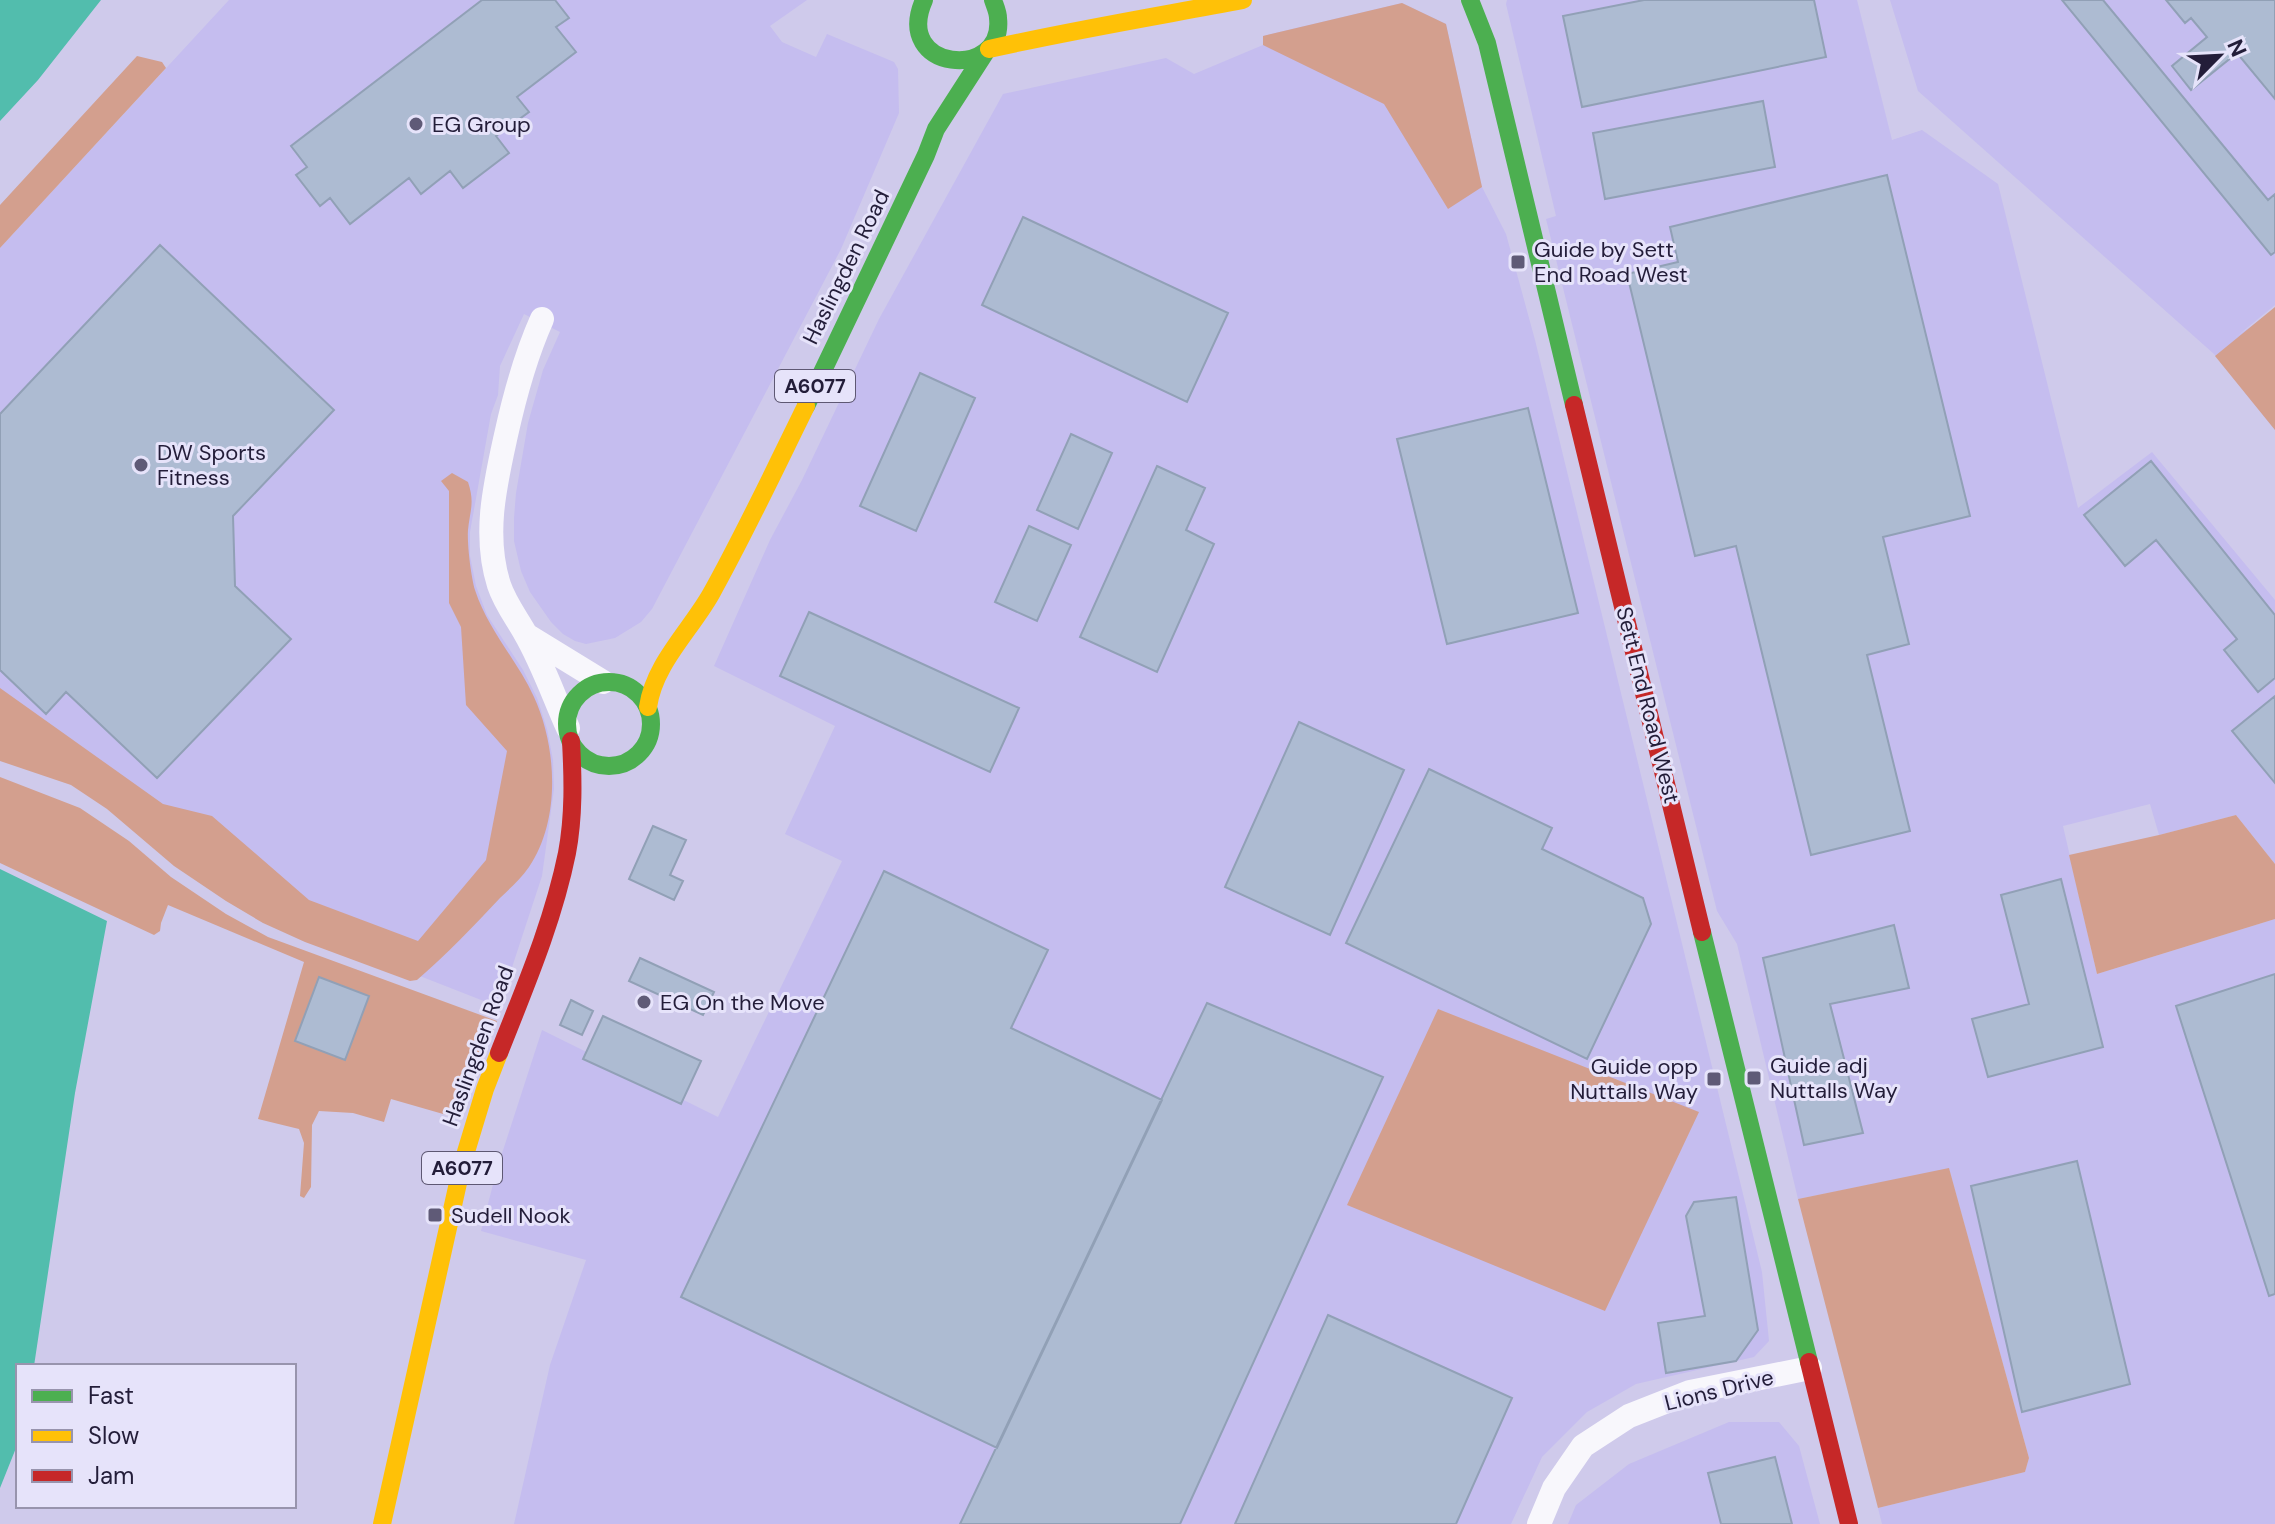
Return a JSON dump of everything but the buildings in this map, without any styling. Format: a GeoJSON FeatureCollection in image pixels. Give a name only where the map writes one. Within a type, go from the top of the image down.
{"type":"FeatureCollection","features":[{"type":"Feature","properties":{"kind":"main road","name":"A6077"},"geometry":{"type":"LineString","coordinates":[[924,0],[918,16],[918,29],[930,51]]}},
{"type":"Feature","properties":{"kind":"main road"},"geometry":{"type":"LineString","coordinates":[[930,51],[951,62],[963,62],[987,51],[1074,30],[1124,24],[1243,0]]}},
{"type":"Feature","properties":{"kind":"main road","name":"Sett End Road West"},"geometry":{"type":"LineString","coordinates":[[1470,0],[1487,43],[1849,1524]]}},
{"type":"Feature","properties":{"kind":"main road","name":"A6077"},"geometry":{"type":"LineString","coordinates":[[987,51],[996,39],[999,26],[993,1]]}},
{"type":"Feature","properties":{"kind":"main road"},"geometry":{"type":"LineString","coordinates":[[993,1],[1028,19],[1074,30]]}},
{"type":"Feature","properties":{"kind":"main road","name":"Haslingden Road"},"geometry":{"type":"LineString","coordinates":[[930,51],[935,84],[936,129]]}},
{"type":"Feature","properties":{"kind":"main road","name":"Haslingden Road"},"geometry":{"type":"LineString","coordinates":[[648,707],[657,675],[709,597],[760,501],[936,129],[987,51]]}},
{"type":"Feature","properties":{"kind":"main road","name":"Haslingden Road"},"geometry":{"type":"LineString","coordinates":[[604,682],[682,636]]}},
{"type":"Feature","properties":{"kind":"main road","name":"A6077"},"geometry":{"type":"LineString","coordinates":[[569,734],[568,715],[573,703],[591,686],[604,682]]}},
{"type":"Feature","properties":{"kind":"main road"},"geometry":{"type":"LineString","coordinates":[[604,682],[630,688],[641,696],[648,707]]}},
{"type":"Feature","properties":{"kind":"main road","name":"A6077"},"geometry":{"type":"LineString","coordinates":[[609,782],[640,753],[647,742],[651,729],[648,707]]}},
{"type":"Feature","properties":{"kind":"main road"},"geometry":{"type":"LineString","coordinates":[[569,734],[578,752],[588,760],[614,766],[627,762]]}},
{"type":"Feature","properties":{"kind":"main road","name":"Haslingden Road"},"geometry":{"type":"LineString","coordinates":[[382,1524],[469,1142],[485,1089],[545,935],[567,851],[573,786],[569,734]]}},
{"type":"Feature","properties":{"kind":"main road","name":"Haslingden Road"},"geometry":{"type":"LineString","coordinates":[[567,851],[589,814]]}},
{"type":"Feature","properties":{"kind":"main road"},"geometry":{"type":"LineString","coordinates":[[388,1495],[397,1524]]}},
{"type":"Feature","properties":{"kind":"street","name":"Sett End Road West"},"geometry":{"type":"LineString","coordinates":[[1487,43],[1489,0]]}},
{"type":"Feature","properties":{"kind":"street"},"geometry":{"type":"LineString","coordinates":[[542,319],[519,378],[493,496],[491,548],[499,586],[513,616],[526,634],[569,734]]}},
{"type":"Feature","properties":{"kind":"street"},"geometry":{"type":"LineString","coordinates":[[526,634],[604,682]]}},
{"type":"Feature","properties":{"kind":"street","name":"Lions Drive"},"geometry":{"type":"LineString","coordinates":[[1539,1524],[1554,1488],[1583,1446],[1629,1416],[1690,1392],[1810,1368]]}},
{"type":"Feature","properties":{"kind":"shaded area"},"geometry":{"type":"Polygon","coordinates":[[[0,0],[101,0],[38,80],[0,121],[0,0]]]}},
{"type":"Feature","properties":{"kind":"shaded area"},"geometry":{"type":"Polygon","coordinates":[[[229,0],[807,0],[770,26],[782,42],[816,57],[827,34],[894,62],[898,69],[899,113],[841,249],[652,609],[641,622],[615,638],[586,644],[563,634],[530,592],[514,541],[516,493],[528,423],[543,370],[560,332],[524,314],[500,366],[498,395],[491,414],[470,532],[470,556],[476,586],[487,615],[523,670],[537,698],[553,760],[554,789],[542,876],[499,1007],[241,906],[0,720],[0,248],[229,0]]]}},
{"type":"Feature","properties":{"kind":"shaded area"},"geometry":{"type":"Polygon","coordinates":[[[1507,0],[1857,0],[1892,140],[1922,130],[1998,184],[2078,508],[2152,452],[2275,600],[2275,864],[2236,815],[2159,835],[2150,804],[2063,826],[2097,974],[2275,919],[2275,1524],[1882,1524],[1878,1508],[2025,1472],[2029,1458],[1949,1169],[1798,1199],[1737,944],[1717,911],[1546,219],[1556,216],[1507,0]]]}},
{"type":"Feature","properties":{"kind":"shaded area"},"geometry":{"type":"Polygon","coordinates":[[[1890,0],[2275,0],[2275,305],[2236,337],[2275,309],[2275,430],[2214,354],[1918,91],[1890,0]]]}},
{"type":"Feature","properties":{"kind":"shaded area"},"geometry":{"type":"Polygon","coordinates":[[[1402,3],[1446,24],[1482,187],[1506,234],[1535,340],[1762,1272],[1769,1341],[1754,1357],[1636,1384],[1587,1412],[1542,1457],[1511,1524],[514,1524],[550,1365],[586,1260],[481,1231],[497,1169],[542,1030],[718,1117],[842,861],[785,834],[835,726],[714,666],[770,540],[879,319],[1003,94],[1166,58],[1194,74],[1263,45],[1263,36],[1402,3]]]}},
{"type":"Feature","properties":{"kind":"shaded area"},"geometry":{"type":"Polygon","coordinates":[[[1402,3],[1446,24],[1482,187],[1448,209],[1384,104],[1263,45],[1263,36],[1402,3]]]}},
{"type":"Feature","properties":{"kind":"shaded area"},"geometry":{"type":"Polygon","coordinates":[[[137,56],[162,62],[166,68],[0,248],[0,205],[137,56]]]}},
{"type":"Feature","properties":{"kind":"shaded area"},"geometry":{"type":"Polygon","coordinates":[[[2275,307],[2275,430],[2215,356],[2275,307]]]}},
{"type":"Feature","properties":{"kind":"shaded area"},"geometry":{"type":"Polygon","coordinates":[[[452,473],[468,482],[470,489],[472,501],[468,543],[475,590],[487,618],[527,683],[542,717],[551,760],[551,806],[547,828],[526,871],[417,980],[410,981],[263,923],[174,866],[107,809],[71,785],[0,761],[0,688],[163,804],[212,816],[309,900],[418,941],[486,860],[507,751],[466,705],[461,627],[449,603],[449,491],[441,481],[452,473]]]}},
{"type":"Feature","properties":{"kind":"shaded area"},"geometry":{"type":"Polygon","coordinates":[[[0,777],[80,808],[129,841],[171,877],[226,914],[268,937],[497,1021],[457,1118],[391,1099],[384,1122],[353,1113],[319,1111],[312,1125],[311,1187],[304,1198],[300,1196],[304,1143],[299,1129],[258,1119],[304,962],[168,905],[160,931],[154,935],[0,863],[0,777]],[[319,977],[295,1040],[345,1059],[368,996],[319,977]]]}},
{"type":"Feature","properties":{"kind":"shaded area"},"geometry":{"type":"Polygon","coordinates":[[[2236,815],[2275,864],[2275,919],[2097,974],[2069,855],[2236,815]]]}},
{"type":"Feature","properties":{"kind":"shaded area"},"geometry":{"type":"Polygon","coordinates":[[[0,869],[107,921],[75,1093],[34,1364],[16,1364],[16,1448],[0,1488],[0,869]]]}},
{"type":"Feature","properties":{"kind":"shaded area"},"geometry":{"type":"Polygon","coordinates":[[[1438,1009],[1699,1112],[1605,1311],[1347,1205],[1438,1009]]]}},
{"type":"Feature","properties":{"kind":"shaded area"},"geometry":{"type":"Polygon","coordinates":[[[1949,1168],[2029,1458],[2025,1472],[1878,1508],[1798,1199],[1949,1168]]]}},
{"type":"Feature","properties":{"kind":"shaded area"},"geometry":{"type":"Polygon","coordinates":[[[1729,1422],[1779,1422],[1799,1446],[1820,1524],[1568,1524],[1576,1505],[1629,1464],[1729,1422]]]}},
{"type":"Feature","properties":{"kind":"traffic: fast"},"geometry":{"type":"LineString","coordinates":[[924,0],[918,24],[923,42],[935,54],[952,60],[969,59],[985,52],[996,38],[998,16],[993,0]]}},
{"type":"Feature","properties":{"kind":"traffic: fast"},"geometry":{"type":"LineString","coordinates":[[1470,0],[1487,43],[1574,405]]}},
{"type":"Feature","properties":{"kind":"traffic: fast"},"geometry":{"type":"LineString","coordinates":[[806,406],[936,129],[985,53]]}},
{"type":"Feature","properties":{"kind":"traffic: fast"},"geometry":{"type":"LineString","coordinates":[[609,682],[632,689],[644,701],[651,724],[644,747],[632,759],[609,766],[586,759],[574,747],[567,724],[574,701],[586,689],[609,682]]}},
{"type":"Feature","properties":{"kind":"traffic: fast"},"geometry":{"type":"LineString","coordinates":[[1702,932],[1809,1362]]}},
{"type":"Feature","properties":{"kind":"traffic: slow"},"geometry":{"type":"LineString","coordinates":[[989,49],[1243,0]]}},
{"type":"Feature","properties":{"kind":"traffic: slow"},"geometry":{"type":"LineString","coordinates":[[648,707],[657,676],[711,594],[806,406]]}},
{"type":"Feature","properties":{"kind":"traffic: slow"},"geometry":{"type":"LineString","coordinates":[[382,1524],[462,1165],[499,1053]]}},
{"type":"Feature","properties":{"kind":"traffic: jam"},"geometry":{"type":"LineString","coordinates":[[1574,405],[1702,932]]}},
{"type":"Feature","properties":{"kind":"traffic: jam"},"geometry":{"type":"LineString","coordinates":[[499,1053],[538,954],[561,879],[572,811],[571,741]]}},
{"type":"Feature","properties":{"kind":"traffic: jam"},"geometry":{"type":"LineString","coordinates":[[1809,1362],[1849,1524]]}},
{"type":"Feature","properties":{"kind":"place","name":"EG Group"},"geometry":{"type":"Point","coordinates":[416,124]}},
{"type":"Feature","properties":{"kind":"place","name":"Guide by Sett End Road West"},"geometry":{"type":"Point","coordinates":[1518,262]}},
{"type":"Feature","properties":{"kind":"place","name":"DW Sports Fitness"},"geometry":{"type":"Point","coordinates":[141,465]}},
{"type":"Feature","properties":{"kind":"place","name":"EG On the Move"},"geometry":{"type":"Point","coordinates":[644,1002]}},
{"type":"Feature","properties":{"kind":"place","name":"Guide adj Nuttalls Way"},"geometry":{"type":"Point","coordinates":[1754,1078]}},
{"type":"Feature","properties":{"kind":"place","name":"Guide opp Nuttalls Way"},"geometry":{"type":"Point","coordinates":[1714,1079]}},
{"type":"Feature","properties":{"kind":"place","name":"Sudell Nook"},"geometry":{"type":"Point","coordinates":[435,1215]}}]}
